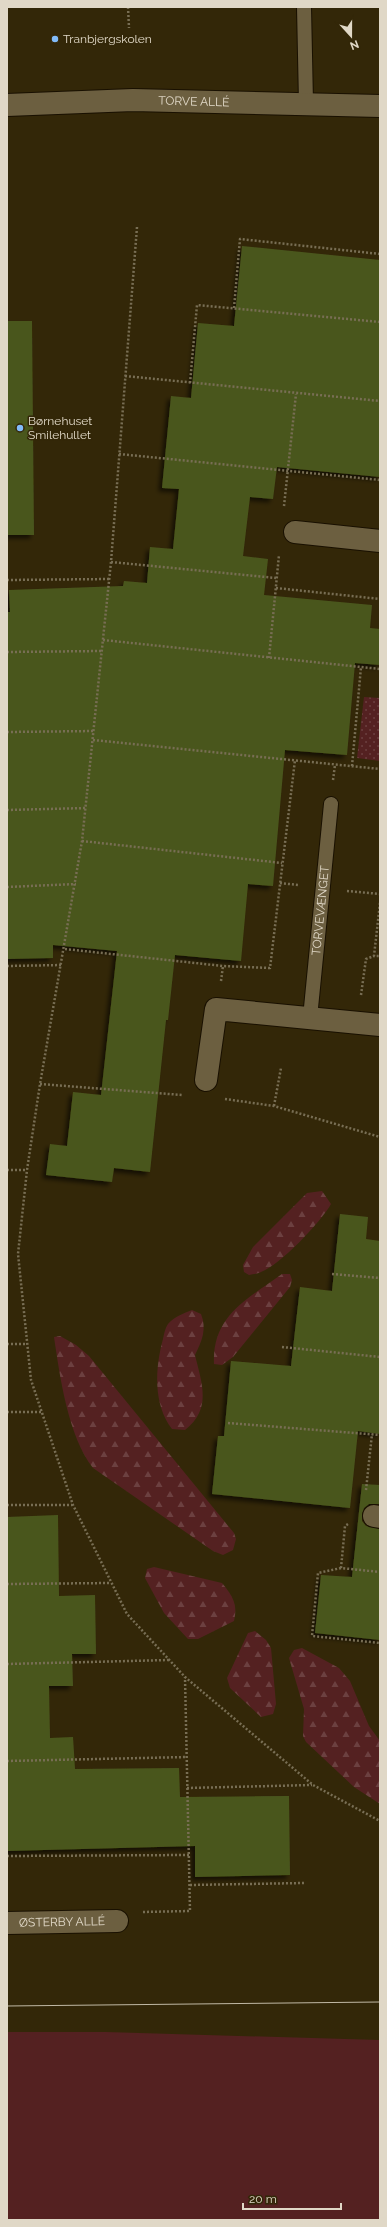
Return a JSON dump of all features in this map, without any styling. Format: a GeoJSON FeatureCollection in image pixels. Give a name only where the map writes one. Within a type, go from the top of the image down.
{"type":"FeatureCollection","features":[{"type":"Feature","properties":{"kind":"street","name":"TORVE ALLÉ"},"geometry":{"type":"LineString","coordinates":[[7,105],[133,100],[306,103],[380,106]]}},
{"type":"Feature","properties":{"kind":"street"},"geometry":{"type":"LineString","coordinates":[[295,532],[380,541]]}},
{"type":"Feature","properties":{"kind":"street"},"geometry":{"type":"LineString","coordinates":[[204,1088],[216,1009],[380,1024]]}},
{"type":"Feature","properties":{"kind":"street","name":"ØSTERBY ALLÉ"},"geometry":{"type":"LineString","coordinates":[[7,1923],[117,1921]]}},
{"type":"Feature","properties":{"kind":"lane"},"geometry":{"type":"LineString","coordinates":[[304,7],[306,103]]}},
{"type":"Feature","properties":{"kind":"lane","name":"TORVEVÆNGET"},"geometry":{"type":"LineString","coordinates":[[310,1018],[331,804]]}},
{"type":"Feature","properties":{"kind":"path"},"geometry":{"type":"LineString","coordinates":[[128,7],[129,28]]}},
{"type":"Feature","properties":{"kind":"path"},"geometry":{"type":"LineString","coordinates":[[137,227],[118,454],[110,579],[86,808],[76,884],[40,1084],[27,1170],[18,1254],[31,1380],[72,1505],[127,1614],[186,1677],[313,1785],[380,1821]]}},
{"type":"Feature","properties":{"kind":"path"},"geometry":{"type":"LineString","coordinates":[[234,308],[240,239],[380,254]]}},
{"type":"Feature","properties":{"kind":"path"},"geometry":{"type":"LineString","coordinates":[[190,383],[197,305],[380,322]]}},
{"type":"Feature","properties":{"kind":"path"},"geometry":{"type":"LineString","coordinates":[[125,376],[380,401]]}},
{"type":"Feature","properties":{"kind":"path"},"geometry":{"type":"LineString","coordinates":[[118,454],[380,480]]}},
{"type":"Feature","properties":{"kind":"path"},"geometry":{"type":"LineString","coordinates":[[111,562],[276,578]]}},
{"type":"Feature","properties":{"kind":"path"},"geometry":{"type":"LineString","coordinates":[[7,580],[110,579]]}},
{"type":"Feature","properties":{"kind":"path"},"geometry":{"type":"LineString","coordinates":[[276,588],[380,599]]}},
{"type":"Feature","properties":{"kind":"path"},"geometry":{"type":"LineString","coordinates":[[103,640],[380,669]]}},
{"type":"Feature","properties":{"kind":"path"},"geometry":{"type":"LineString","coordinates":[[7,652],[102,651]]}},
{"type":"Feature","properties":{"kind":"path"},"geometry":{"type":"LineString","coordinates":[[352,766],[361,667]]}},
{"type":"Feature","properties":{"kind":"path"},"geometry":{"type":"LineString","coordinates":[[7,732],[94,731]]}},
{"type":"Feature","properties":{"kind":"path"},"geometry":{"type":"LineString","coordinates":[[93,740],[380,769]]}},
{"type":"Feature","properties":{"kind":"path"},"geometry":{"type":"LineString","coordinates":[[65,949],[223,966],[270,968],[295,760]]}},
{"type":"Feature","properties":{"kind":"path"},"geometry":{"type":"LineString","coordinates":[[7,810],[86,808]]}},
{"type":"Feature","properties":{"kind":"path"},"geometry":{"type":"LineString","coordinates":[[82,841],[282,863]]}},
{"type":"Feature","properties":{"kind":"path"},"geometry":{"type":"LineString","coordinates":[[7,887],[76,884]]}},
{"type":"Feature","properties":{"kind":"path"},"geometry":{"type":"LineString","coordinates":[[374,956],[380,903]]}},
{"type":"Feature","properties":{"kind":"path"},"geometry":{"type":"LineString","coordinates":[[357,1022],[366,959],[374,956],[380,956]]}},
{"type":"Feature","properties":{"kind":"path"},"geometry":{"type":"LineString","coordinates":[[7,966],[62,965]]}},
{"type":"Feature","properties":{"kind":"path"},"geometry":{"type":"LineString","coordinates":[[274,1106],[281,1068]]}},
{"type":"Feature","properties":{"kind":"path"},"geometry":{"type":"LineString","coordinates":[[40,1084],[204,1088],[274,1106],[380,1137]]}},
{"type":"Feature","properties":{"kind":"path"},"geometry":{"type":"LineString","coordinates":[[7,1170],[27,1170]]}},
{"type":"Feature","properties":{"kind":"path"},"geometry":{"type":"LineString","coordinates":[[332,1274],[380,1278]]}},
{"type":"Feature","properties":{"kind":"path"},"geometry":{"type":"LineString","coordinates":[[7,1344],[27,1344]]}},
{"type":"Feature","properties":{"kind":"path"},"geometry":{"type":"LineString","coordinates":[[282,1347],[380,1357]]}},
{"type":"Feature","properties":{"kind":"path"},"geometry":{"type":"LineString","coordinates":[[7,1412],[41,1412]]}},
{"type":"Feature","properties":{"kind":"path"},"geometry":{"type":"LineString","coordinates":[[228,1423],[380,1435]]}},
{"type":"Feature","properties":{"kind":"path"},"geometry":{"type":"LineString","coordinates":[[7,1505],[72,1505]]}},
{"type":"Feature","properties":{"kind":"path"},"geometry":{"type":"LineString","coordinates":[[341,1568],[318,1574],[312,1636],[380,1643]]}},
{"type":"Feature","properties":{"kind":"path"},"geometry":{"type":"LineString","coordinates":[[7,1584],[111,1583]]}},
{"type":"Feature","properties":{"kind":"path"},"geometry":{"type":"LineString","coordinates":[[7,1664],[170,1660]]}},
{"type":"Feature","properties":{"kind":"path"},"geometry":{"type":"LineString","coordinates":[[117,1921],[137,1912],[190,1911],[186,1677]]}},
{"type":"Feature","properties":{"kind":"path"},"geometry":{"type":"LineString","coordinates":[[7,1760],[187,1756]]}},
{"type":"Feature","properties":{"kind":"path"},"geometry":{"type":"LineString","coordinates":[[187,1788],[313,1785]]}},
{"type":"Feature","properties":{"kind":"path"},"geometry":{"type":"LineString","coordinates":[[7,1856],[189,1855]]}},
{"type":"Feature","properties":{"kind":"path"},"geometry":{"type":"LineString","coordinates":[[190,1885],[304,1883]]}},
{"type":"Feature","properties":{"kind":"green space"},"geometry":{"type":"Polygon","coordinates":[[[364,697],[380,698],[380,761],[357,758],[364,697]]]}},
{"type":"Feature","properties":{"kind":"green space"},"geometry":{"type":"Polygon","coordinates":[[[322,1191],[331,1204],[309,1232],[279,1261],[269,1268],[249,1275],[244,1272],[243,1265],[253,1247],[307,1193],[322,1191]]]}},
{"type":"Feature","properties":{"kind":"green space"},"geometry":{"type":"Polygon","coordinates":[[[282,1274],[290,1274],[292,1280],[290,1287],[233,1357],[222,1365],[214,1364],[215,1347],[219,1333],[234,1310],[282,1274]]]}},
{"type":"Feature","properties":{"kind":"green space"},"geometry":{"type":"Polygon","coordinates":[[[192,1310],[201,1314],[204,1325],[202,1340],[195,1355],[202,1386],[202,1405],[199,1414],[185,1430],[172,1429],[161,1408],[157,1386],[160,1350],[168,1324],[176,1317],[192,1310]]]}},
{"type":"Feature","properties":{"kind":"green space"},"geometry":{"type":"Polygon","coordinates":[[[60,1336],[76,1345],[89,1356],[234,1533],[236,1539],[233,1550],[223,1555],[213,1551],[93,1468],[84,1455],[77,1440],[66,1406],[54,1337],[60,1336]]]}},
{"type":"Feature","properties":{"kind":"green space"},"geometry":{"type":"Polygon","coordinates":[[[154,1567],[222,1583],[234,1601],[234,1621],[198,1639],[188,1639],[164,1613],[145,1578],[147,1569],[154,1567]]]}},
{"type":"Feature","properties":{"kind":"green space"},"geometry":{"type":"Polygon","coordinates":[[[255,1631],[266,1640],[271,1648],[276,1704],[273,1714],[261,1717],[230,1688],[227,1678],[248,1633],[255,1631]]]}},
{"type":"Feature","properties":{"kind":"green space"},"geometry":{"type":"Polygon","coordinates":[[[302,1648],[339,1668],[350,1681],[369,1726],[380,1741],[380,1804],[354,1787],[306,1742],[303,1736],[304,1709],[289,1658],[294,1650],[302,1648]]]}},
{"type":"Feature","properties":{"kind":"green space"},"geometry":{"type":"Polygon","coordinates":[[[7,2032],[106,2032],[380,2040],[380,2220],[7,2220],[7,2032]]]}},
{"type":"Feature","properties":{"kind":"building"},"geometry":{"type":"Polygon","coordinates":[[[242,246],[380,260],[380,477],[277,467],[273,499],[250,497],[243,556],[268,559],[264,595],[372,605],[370,628],[380,629],[380,665],[355,663],[347,755],[285,750],[273,886],[248,884],[241,961],[175,955],[168,1020],[166,1020],[150,1172],[114,1168],[112,1182],[46,1175],[50,1144],[67,1146],[73,1092],[101,1095],[117,951],[53,945],[53,958],[7,959],[7,612],[10,612],[9,590],[123,586],[124,581],[147,583],[150,547],[173,549],[179,489],[162,488],[171,396],[191,398],[198,323],[234,326],[242,246]]]}},
{"type":"Feature","properties":{"kind":"building","name":"Børnehuset Smilehullet"},"geometry":{"type":"Polygon","coordinates":[[[7,321],[32,321],[34,535],[7,535],[7,321]]]}},
{"type":"Feature","properties":{"kind":"building"},"geometry":{"type":"Polygon","coordinates":[[[340,1214],[368,1217],[366,1239],[380,1241],[380,1434],[358,1431],[350,1508],[212,1494],[218,1436],[224,1436],[231,1361],[291,1366],[300,1287],[332,1291],[340,1214]]]}},
{"type":"Feature","properties":{"kind":"building"},"geometry":{"type":"Polygon","coordinates":[[[362,1484],[380,1485],[380,1504],[369,1504],[364,1508],[362,1521],[366,1526],[380,1529],[380,1640],[315,1633],[321,1575],[352,1577],[362,1484]]]}},
{"type":"Feature","properties":{"kind":"building"},"geometry":{"type":"Polygon","coordinates":[[[58,1515],[59,1596],[95,1595],[96,1654],[72,1654],[73,1686],[49,1686],[50,1738],[73,1737],[75,1769],[179,1768],[180,1797],[289,1796],[290,1875],[195,1877],[195,1846],[7,1851],[7,1517],[58,1515]]]}},
{"type":"Feature","properties":{"kind":"tram line"},"geometry":{"type":"LineString","coordinates":[[7,2006],[380,2002]]}},
{"type":"Feature","properties":{"kind":"place","name":"Tranbjergskolen"},"geometry":{"type":"Point","coordinates":[55,39]}},
{"type":"Feature","properties":{"kind":"place","name":"Børnehuset Smilehullet"},"geometry":{"type":"Point","coordinates":[20,428]}}]}
